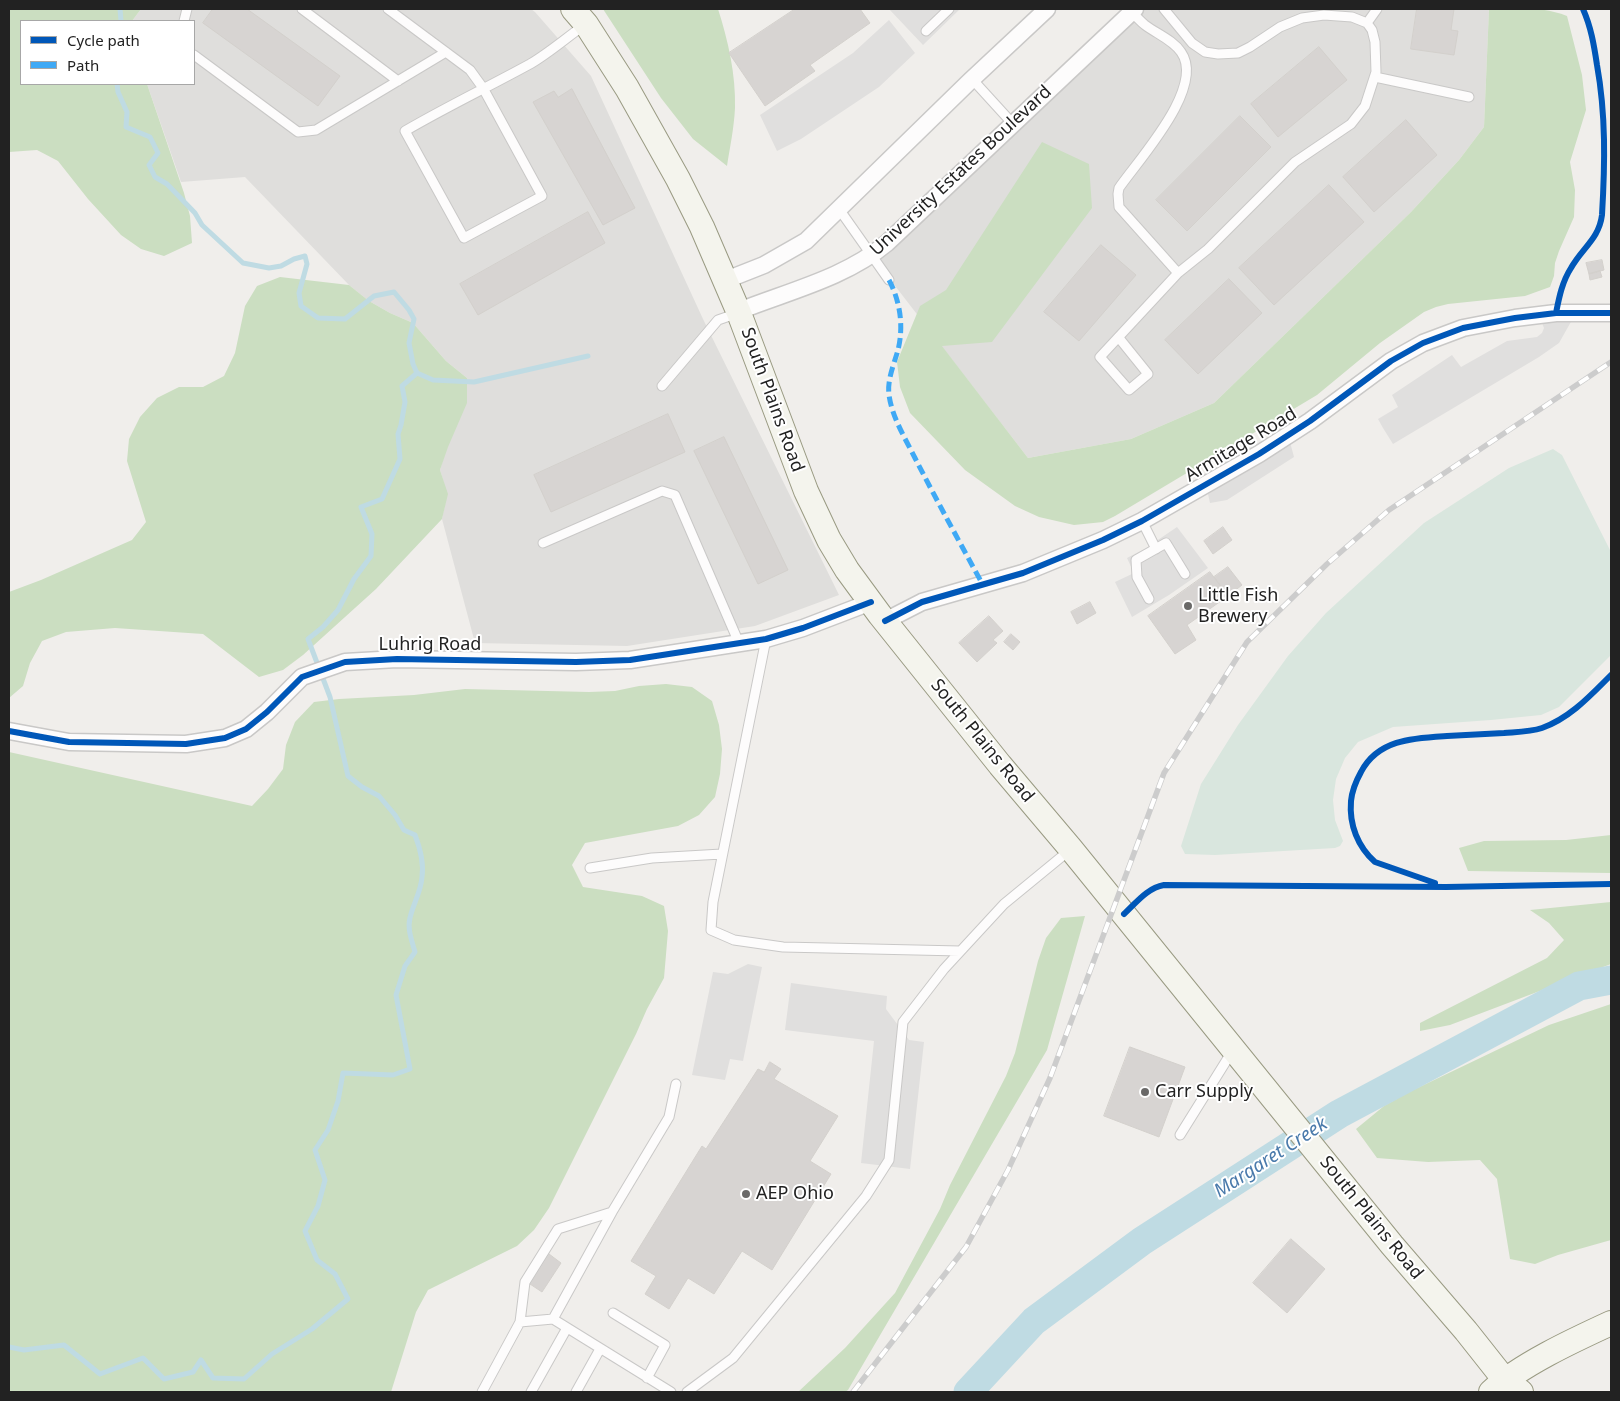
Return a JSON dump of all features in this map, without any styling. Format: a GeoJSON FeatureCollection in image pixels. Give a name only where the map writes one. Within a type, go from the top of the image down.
{"type":"FeatureCollection","features":[{"type":"Feature","properties":{"kind":"main road","name":"South Plains Road"},"geometry":{"type":"LineString","coordinates":[[580,16],[627,88],[678,179],[726,280],[806,491],[847,570],[878,612],[1000,765],[1071,849],[1392,1245],[1466,1331],[1505,1388]]}},
{"type":"Feature","properties":{"kind":"main road"},"geometry":{"type":"LineString","coordinates":[[1505,1388],[1605,1326]]}},
{"type":"Feature","properties":{"kind":"street"},"geometry":{"type":"LineString","coordinates":[[726,280],[764,266],[806,241],[972,79],[1047,9]]}},
{"type":"Feature","properties":{"kind":"street","name":"University Estates Boulevard"},"geometry":{"type":"LineString","coordinates":[[739,312],[820,281],[872,256],[1133,10]]}},
{"type":"Feature","properties":{"kind":"street","name":"Armitage Road"},"geometry":{"type":"LineString","coordinates":[[878,612],[922,602],[1023,573],[1103,540],[1142,521],[1260,454],[1310,421],[1391,361],[1423,343],[1463,328],[1515,318],[1556,313],[1611,313]]}},
{"type":"Feature","properties":{"kind":"street","name":"Luhrig Road"},"geometry":{"type":"LineString","coordinates":[[9,731],[69,742],[186,744],[225,738],[246,730],[268,712],[302,677],[345,662],[397,659],[576,662],[630,660],[766,639],[803,628],[878,612]]}},
{"type":"Feature","properties":{"kind":"lane"},"geometry":{"type":"LineString","coordinates":[[302,9],[398,81]]}},
{"type":"Feature","properties":{"kind":"lane"},"geometry":{"type":"LineString","coordinates":[[388,9],[470,70],[483,88],[542,196],[464,238],[405,132],[483,88],[531,63],[580,16]]}},
{"type":"Feature","properties":{"kind":"lane"},"geometry":{"type":"LineString","coordinates":[[926,31],[948,9]]}},
{"type":"Feature","properties":{"kind":"lane"},"geometry":{"type":"LineString","coordinates":[[1119,338],[1148,374],[1129,390],[1100,357],[1178,273],[1208,249],[1295,162],[1351,124],[1365,106],[1374,77],[1376,58],[1372,30],[1367,23],[1352,17],[1310,16],[1285,25],[1238,53],[1218,54],[1204,52],[1192,43],[1164,9]]}},
{"type":"Feature","properties":{"kind":"lane"},"geometry":{"type":"LineString","coordinates":[[1367,23],[1377,9]]}},
{"type":"Feature","properties":{"kind":"lane"},"geometry":{"type":"LineString","coordinates":[[1133,10],[1145,25],[1172,43],[1182,53],[1187,64],[1187,73],[1186,86],[1171,116],[1120,188],[1119,207],[1178,273]]}},
{"type":"Feature","properties":{"kind":"lane"},"geometry":{"type":"LineString","coordinates":[[195,56],[298,132],[316,130],[446,52]]}},
{"type":"Feature","properties":{"kind":"lane"},"geometry":{"type":"LineString","coordinates":[[1374,77],[1469,97]]}},
{"type":"Feature","properties":{"kind":"lane"},"geometry":{"type":"LineString","coordinates":[[972,79],[1013,124]]}},
{"type":"Feature","properties":{"kind":"lane"},"geometry":{"type":"LineString","coordinates":[[839,209],[889,280]]}},
{"type":"Feature","properties":{"kind":"lane"},"geometry":{"type":"LineString","coordinates":[[662,386],[718,320],[739,312]]}},
{"type":"Feature","properties":{"kind":"lane"},"geometry":{"type":"LineString","coordinates":[[542,543],[662,491],[675,495],[739,643]]}},
{"type":"Feature","properties":{"kind":"lane"},"geometry":{"type":"LineString","coordinates":[[1142,521],[1156,549]]}},
{"type":"Feature","properties":{"kind":"lane"},"geometry":{"type":"LineString","coordinates":[[1149,599],[1137,577],[1136,560],[1166,543],[1185,574]]}},
{"type":"Feature","properties":{"kind":"lane"},"geometry":{"type":"LineString","coordinates":[[766,639],[713,902],[712,930],[734,940],[783,947],[960,951]]}},
{"type":"Feature","properties":{"kind":"lane"},"geometry":{"type":"LineString","coordinates":[[687,1392],[733,1358],[874,1186],[889,1160],[903,1022],[944,969],[1004,904],[1071,849]]}},
{"type":"Feature","properties":{"kind":"lane"},"geometry":{"type":"LineString","coordinates":[[590,868],[652,858],[722,854]]}},
{"type":"Feature","properties":{"kind":"lane"},"geometry":{"type":"LineString","coordinates":[[1180,1135],[1233,1050]]}},
{"type":"Feature","properties":{"kind":"lane"},"geometry":{"type":"LineString","coordinates":[[553,1319],[612,1212],[669,1117],[676,1084]]}},
{"type":"Feature","properties":{"kind":"lane"},"geometry":{"type":"LineString","coordinates":[[482,1392],[520,1322],[525,1282],[558,1230],[612,1212]]}},
{"type":"Feature","properties":{"kind":"lane"},"geometry":{"type":"LineString","coordinates":[[613,1313],[665,1345],[647,1378]]}},
{"type":"Feature","properties":{"kind":"lane"},"geometry":{"type":"LineString","coordinates":[[520,1322],[553,1319],[671,1392]]}},
{"type":"Feature","properties":{"kind":"lane"},"geometry":{"type":"LineString","coordinates":[[531,1392],[567,1328]]}},
{"type":"Feature","properties":{"kind":"lane"},"geometry":{"type":"LineString","coordinates":[[576,1392],[600,1349]]}},
{"type":"Feature","properties":{"kind":"shaded area"},"geometry":{"type":"Polygon","coordinates":[[[141,9],[531,9],[535,12],[591,76],[703,319],[839,595],[755,626],[627,646],[475,643],[442,519],[447,494],[440,470],[467,378],[446,361],[413,323],[369,301],[349,285],[245,177],[181,182],[147,85],[195,85],[195,20],[133,20],[141,9]]]}},
{"type":"Feature","properties":{"kind":"shaded area"},"geometry":{"type":"Polygon","coordinates":[[[889,9],[960,9],[923,45],[889,9]]]}},
{"type":"Feature","properties":{"kind":"shaded area"},"geometry":{"type":"Polygon","coordinates":[[[1134,9],[1489,9],[1484,127],[1459,160],[1411,212],[1214,403],[1131,439],[1028,458],[872,256],[1134,9]]]}},
{"type":"Feature","properties":{"kind":"shaded area"},"geometry":{"type":"Polygon","coordinates":[[[889,20],[915,53],[879,87],[801,139],[777,151],[760,115],[853,53],[889,20]]]}},
{"type":"Feature","properties":{"kind":"shaded area"},"geometry":{"type":"Polygon","coordinates":[[[1572,320],[1559,343],[1539,357],[1393,444],[1378,419],[1398,407],[1392,395],[1452,355],[1461,367],[1507,341],[1537,337],[1544,328],[1542,323],[1572,320]]]}},
{"type":"Feature","properties":{"kind":"shaded area"},"geometry":{"type":"Polygon","coordinates":[[[1290,442],[1294,457],[1227,500],[1210,503],[1208,494],[1290,442]]]}},
{"type":"Feature","properties":{"kind":"shaded area"},"geometry":{"type":"Polygon","coordinates":[[[1553,449],[1562,455],[1611,552],[1611,655],[1559,707],[1541,715],[1393,727],[1358,742],[1345,758],[1336,779],[1333,800],[1335,820],[1343,841],[1340,846],[1335,848],[1215,855],[1185,854],[1181,846],[1201,784],[1238,725],[1288,656],[1326,613],[1424,523],[1509,468],[1553,449]]]}},
{"type":"Feature","properties":{"kind":"shaded area"},"geometry":{"type":"Polygon","coordinates":[[[1177,527],[1208,568],[1169,595],[1132,617],[1115,582],[1134,573],[1127,558],[1146,548],[1177,527]]]}},
{"type":"Feature","properties":{"kind":"shaded area"},"geometry":{"type":"Polygon","coordinates":[[[748,964],[762,967],[743,1061],[730,1059],[725,1080],[692,1075],[713,972],[728,974],[748,964]]]}},
{"type":"Feature","properties":{"kind":"shaded area"},"geometry":{"type":"Polygon","coordinates":[[[791,983],[887,996],[886,1009],[909,1040],[924,1042],[910,1169],[861,1163],[874,1041],[785,1030],[791,983]]]}},
{"type":"Feature","properties":{"kind":"green space"},"geometry":{"type":"Polygon","coordinates":[[[9,9],[141,9],[133,20],[20,20],[20,85],[147,85],[184,193],[190,216],[192,243],[164,256],[141,249],[121,235],[88,199],[58,161],[37,150],[9,152],[9,9]]]}},
{"type":"Feature","properties":{"kind":"green space"},"geometry":{"type":"Polygon","coordinates":[[[603,9],[718,9],[731,58],[735,96],[734,123],[727,166],[693,139],[661,98],[603,9]]]}},
{"type":"Feature","properties":{"kind":"green space"},"geometry":{"type":"Polygon","coordinates":[[[1489,9],[1538,9],[1567,16],[1582,75],[1586,110],[1570,162],[1575,190],[1574,217],[1559,251],[1550,287],[1525,296],[1448,304],[1424,312],[1380,343],[1317,395],[1103,522],[1074,525],[1039,517],[1015,506],[965,470],[910,413],[900,387],[897,362],[920,306],[946,290],[1042,142],[1089,164],[1092,208],[992,342],[942,346],[1028,458],[1131,439],[1214,403],[1411,212],[1459,160],[1484,127],[1489,9]]]}},
{"type":"Feature","properties":{"kind":"green space"},"geometry":{"type":"Polygon","coordinates":[[[280,277],[349,285],[369,301],[413,323],[446,361],[467,378],[467,403],[440,470],[448,494],[442,519],[376,589],[303,655],[283,670],[259,677],[203,634],[115,628],[66,632],[42,641],[30,663],[23,686],[9,698],[9,592],[132,540],[146,522],[127,461],[129,439],[140,417],[157,398],[179,387],[203,387],[224,376],[235,353],[245,306],[257,286],[280,277]]]}},
{"type":"Feature","properties":{"kind":"green space"},"geometry":{"type":"Polygon","coordinates":[[[666,684],[692,687],[712,701],[719,725],[722,749],[720,774],[715,797],[699,815],[678,826],[585,843],[572,865],[583,887],[642,896],[664,906],[668,931],[664,978],[549,1208],[534,1230],[517,1246],[428,1290],[416,1312],[391,1392],[9,1392],[9,752],[252,806],[283,769],[286,745],[295,722],[314,702],[414,695],[465,689],[589,692],[615,691],[639,686],[666,684]]]}},
{"type":"Feature","properties":{"kind":"green space"},"geometry":{"type":"Polygon","coordinates":[[[1611,835],[1611,873],[1468,871],[1459,848],[1484,841],[1566,840],[1611,835]]]}},
{"type":"Feature","properties":{"kind":"green space"},"geometry":{"type":"Polygon","coordinates":[[[1611,902],[1611,964],[1450,1025],[1420,1031],[1420,1023],[1547,958],[1564,940],[1549,923],[1530,910],[1611,902]]]}},
{"type":"Feature","properties":{"kind":"green space"},"geometry":{"type":"Polygon","coordinates":[[[1085,916],[1047,1050],[848,1390],[845,1392],[798,1392],[845,1348],[895,1293],[940,1209],[950,1185],[1006,1076],[1015,1053],[1038,961],[1046,938],[1061,918],[1085,916]]]}},
{"type":"Feature","properties":{"kind":"green space"},"geometry":{"type":"Polygon","coordinates":[[[1611,1004],[1611,1240],[1558,1255],[1535,1264],[1510,1259],[1497,1179],[1480,1160],[1428,1162],[1377,1158],[1356,1129],[1384,1106],[1407,1093],[1549,1025],[1611,1004]]]}},
{"type":"Feature","properties":{"kind":"building"},"geometry":{"type":"Polygon","coordinates":[[[213,9],[247,9],[340,76],[318,106],[203,23],[213,9]]]}},
{"type":"Feature","properties":{"kind":"building"},"geometry":{"type":"Polygon","coordinates":[[[795,9],[860,9],[870,23],[810,65],[815,71],[765,106],[729,53],[795,9]]]}},
{"type":"Feature","properties":{"kind":"building"},"geometry":{"type":"Polygon","coordinates":[[[1417,9],[1454,9],[1451,30],[1458,31],[1454,55],[1411,49],[1417,9]]]}},
{"type":"Feature","properties":{"kind":"building"},"geometry":{"type":"Polygon","coordinates":[[[1319,47],[1347,80],[1278,137],[1251,104],[1319,47]]]}},
{"type":"Feature","properties":{"kind":"building"},"geometry":{"type":"Polygon","coordinates":[[[572,89],[635,208],[603,225],[533,102],[554,91],[558,97],[572,89]]]}},
{"type":"Feature","properties":{"kind":"building"},"geometry":{"type":"Polygon","coordinates":[[[1240,116],[1271,147],[1187,231],[1156,200],[1240,116]]]}},
{"type":"Feature","properties":{"kind":"building"},"geometry":{"type":"Polygon","coordinates":[[[1406,120],[1437,155],[1374,212],[1343,177],[1406,120]]]}},
{"type":"Feature","properties":{"kind":"building"},"geometry":{"type":"Polygon","coordinates":[[[1329,185],[1364,222],[1274,305],[1239,268],[1329,185]]]}},
{"type":"Feature","properties":{"kind":"building"},"geometry":{"type":"Polygon","coordinates":[[[588,212],[605,243],[478,315],[460,284],[588,212]]]}},
{"type":"Feature","properties":{"kind":"building"},"geometry":{"type":"Polygon","coordinates":[[[1101,245],[1136,275],[1079,341],[1044,312],[1101,245]]]}},
{"type":"Feature","properties":{"kind":"building"},"geometry":{"type":"Polygon","coordinates":[[[1602,260],[1604,270],[1589,274],[1586,263],[1602,260]]]}},
{"type":"Feature","properties":{"kind":"building"},"geometry":{"type":"Polygon","coordinates":[[[1600,271],[1602,277],[1590,280],[1589,274],[1600,271]]]}},
{"type":"Feature","properties":{"kind":"building"},"geometry":{"type":"Polygon","coordinates":[[[1229,279],[1262,313],[1198,374],[1165,340],[1229,279]]]}},
{"type":"Feature","properties":{"kind":"building"},"geometry":{"type":"Polygon","coordinates":[[[668,414],[685,452],[551,512],[534,475],[668,414]]]}},
{"type":"Feature","properties":{"kind":"building"},"geometry":{"type":"Polygon","coordinates":[[[724,437],[788,570],[758,584],[694,451],[724,437]]]}},
{"type":"Feature","properties":{"kind":"building"},"geometry":{"type":"Polygon","coordinates":[[[1223,527],[1232,540],[1213,554],[1204,541],[1223,527]]]}},
{"type":"Feature","properties":{"kind":"building"},"geometry":{"type":"Polygon","coordinates":[[[1228,567],[1242,585],[1228,596],[1214,577],[1228,567]]]}},
{"type":"Feature","properties":{"kind":"building","name":"Little Fish Brewery"},"geometry":{"type":"Polygon","coordinates":[[[1210,572],[1228,596],[1187,625],[1196,640],[1175,654],[1148,616],[1210,572]]]}},
{"type":"Feature","properties":{"kind":"building"},"geometry":{"type":"Polygon","coordinates":[[[1090,602],[1096,613],[1077,624],[1071,612],[1090,602]]]}},
{"type":"Feature","properties":{"kind":"building"},"geometry":{"type":"Polygon","coordinates":[[[989,616],[1003,631],[993,640],[997,643],[977,662],[959,643],[989,616]]]}},
{"type":"Feature","properties":{"kind":"building"},"geometry":{"type":"Polygon","coordinates":[[[1011,634],[1020,642],[1013,650],[1004,642],[1011,634]]]}},
{"type":"Feature","properties":{"kind":"building","name":"Carr Supply"},"geometry":{"type":"Polygon","coordinates":[[[1130,1047],[1185,1067],[1159,1137],[1104,1116],[1130,1047]]]}},
{"type":"Feature","properties":{"kind":"building","name":"AEP Ohio"},"geometry":{"type":"Polygon","coordinates":[[[770,1062],[781,1069],[774,1079],[838,1116],[810,1161],[831,1174],[772,1270],[742,1251],[714,1294],[688,1278],[669,1309],[645,1294],[656,1276],[631,1261],[702,1146],[706,1149],[758,1069],[764,1072],[770,1062]]]}},
{"type":"Feature","properties":{"kind":"building"},"geometry":{"type":"Polygon","coordinates":[[[1291,1239],[1325,1269],[1287,1313],[1253,1283],[1291,1239]]]}},
{"type":"Feature","properties":{"kind":"building"},"geometry":{"type":"Polygon","coordinates":[[[549,1254],[561,1263],[542,1292],[530,1284],[549,1254]]]}},
{"type":"Feature","properties":{"kind":"waterway"},"geometry":{"type":"LineString","coordinates":[[120,9],[121,20]]}},
{"type":"Feature","properties":{"kind":"waterway"},"geometry":{"type":"LineString","coordinates":[[9,1347],[24,1350],[64,1345],[100,1374],[143,1358],[164,1379],[193,1372],[201,1360],[213,1378],[244,1379],[272,1354],[312,1329],[348,1299],[335,1274],[317,1260],[305,1231],[318,1206],[325,1180],[315,1150],[328,1130],[338,1101],[343,1073],[393,1075],[410,1069],[396,995],[405,966],[415,952],[410,935],[409,922],[421,882],[420,850],[415,835],[404,830],[395,815],[379,796],[362,787],[348,776],[330,697],[308,639],[323,627],[338,610],[354,579],[371,556],[372,534],[361,507],[382,499],[400,459],[398,434],[405,402],[402,386],[417,373],[413,364],[409,343],[414,319],[394,292],[374,296],[345,319],[318,318],[301,306],[299,293],[307,264],[305,256],[281,266],[269,268],[243,263],[202,225],[195,213],[167,184],[155,177],[149,165],[158,153],[150,137],[126,127],[127,112],[118,92],[117,85]]}},
{"type":"Feature","properties":{"kind":"waterway"},"geometry":{"type":"LineString","coordinates":[[417,373],[433,380],[474,382],[588,356]]}},
{"type":"Feature","properties":{"kind":"waterway","name":"Margaret Creek"},"geometry":{"type":"LineString","coordinates":[[968,1392],[1034,1321],[1142,1241],[1339,1114],[1579,986],[1611,980]]}},
{"type":"Feature","properties":{"kind":"railway"},"geometry":{"type":"LineString","coordinates":[[853,1392],[966,1247],[1008,1170],[1050,1078],[1164,773],[1247,642],[1327,564],[1389,510],[1611,362]]}},
{"type":"Feature","properties":{"kind":"marked path"},"geometry":{"type":"LineString","coordinates":[[889,280],[896,296],[901,323],[900,341],[889,384],[889,395],[893,411],[923,474],[983,585]]}},
{"type":"Feature","properties":{"kind":"cycle path"},"geometry":{"type":"LineString","coordinates":[[1556,313],[1565,279],[1575,261],[1594,237],[1602,215],[1604,158],[1602,102],[1593,43],[1583,9]]}},
{"type":"Feature","properties":{"kind":"cycle path"},"geometry":{"type":"LineString","coordinates":[[885,621],[922,602],[1023,573],[1103,540],[1142,521],[1259,454],[1310,421],[1391,361],[1423,343],[1463,328],[1515,318],[1556,313],[1611,313]]}},
{"type":"Feature","properties":{"kind":"cycle path"},"geometry":{"type":"LineString","coordinates":[[9,731],[69,742],[186,744],[225,738],[246,729],[267,712],[302,677],[345,662],[397,659],[576,662],[630,660],[766,639],[803,628],[871,602]]}},
{"type":"Feature","properties":{"kind":"cycle path"},"geometry":{"type":"LineString","coordinates":[[1435,883],[1375,862],[1359,842],[1353,827],[1351,801],[1356,782],[1368,761],[1377,753],[1398,742],[1435,737],[1523,732],[1542,728],[1571,712],[1611,675]]}},
{"type":"Feature","properties":{"kind":"cycle path"},"geometry":{"type":"LineString","coordinates":[[1124,914],[1152,889],[1164,885],[1446,887],[1611,884]]}},
{"type":"Feature","properties":{"kind":"place","name":"Little Fish Brewery"},"geometry":{"type":"Point","coordinates":[1188,606]}},
{"type":"Feature","properties":{"kind":"place","name":"Carr Supply"},"geometry":{"type":"Point","coordinates":[1145,1092]}},
{"type":"Feature","properties":{"kind":"place","name":"AEP Ohio"},"geometry":{"type":"Point","coordinates":[746,1194]}}]}
